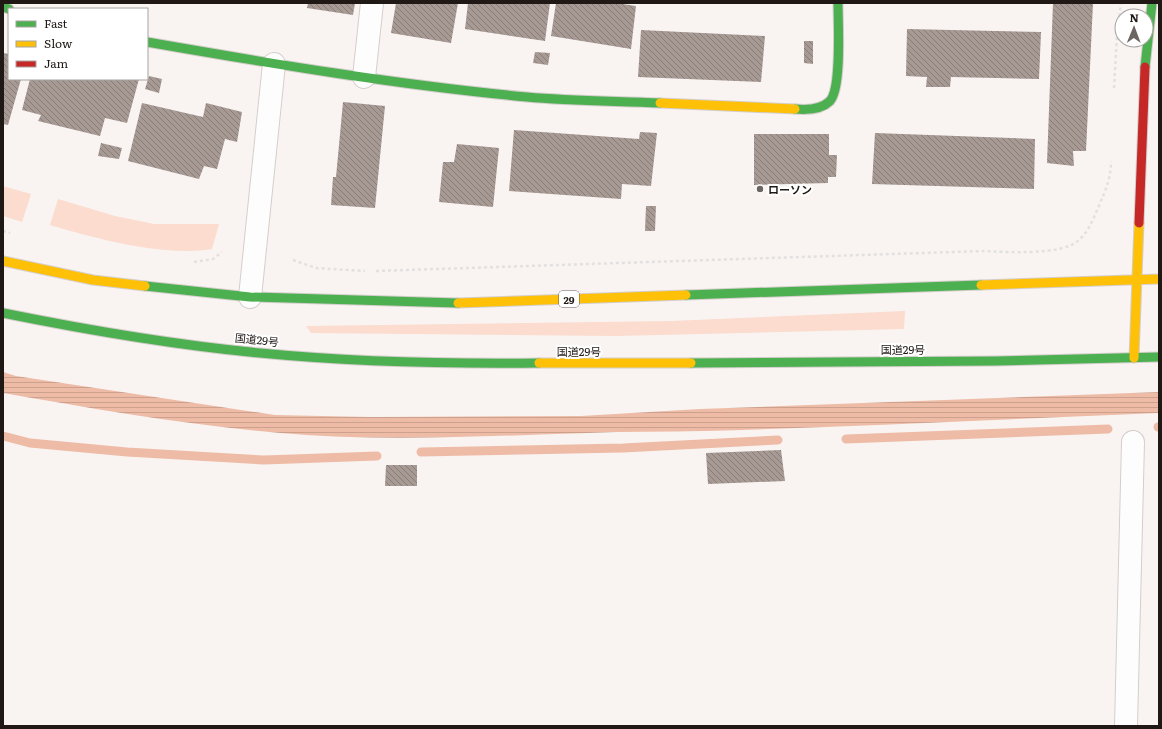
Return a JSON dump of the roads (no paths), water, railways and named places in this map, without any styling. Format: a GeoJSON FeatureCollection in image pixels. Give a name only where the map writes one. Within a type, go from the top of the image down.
{"type":"FeatureCollection","features":[{"type":"Feature","properties":{"kind":"main road"},"geometry":{"type":"LineString","coordinates":[[148,42],[274,64],[364,77],[528,96],[812,110],[830,101],[837,85],[838,3]]}},
{"type":"Feature","properties":{"kind":"main road"},"geometry":{"type":"LineString","coordinates":[[1134,358],[1146,39],[1152,3]]}},
{"type":"Feature","properties":{"kind":"main road","name":"29"},"geometry":{"type":"LineString","coordinates":[[3,261],[93,280],[250,297],[446,303],[1159,279]]}},
{"type":"Feature","properties":{"kind":"main road","name":"国道29号"},"geometry":{"type":"LineString","coordinates":[[3,313],[81,330],[260,353],[440,364],[996,361],[1159,357]]}},
{"type":"Feature","properties":{"kind":"street"},"geometry":{"type":"LineString","coordinates":[[364,77],[372,3]]}},
{"type":"Feature","properties":{"kind":"street"},"geometry":{"type":"LineString","coordinates":[[250,297],[274,64]]}},
{"type":"Feature","properties":{"kind":"street"},"geometry":{"type":"LineString","coordinates":[[1126,726],[1133,442]]}},
{"type":"Feature","properties":{"kind":"waterway"},"geometry":{"type":"LineString","coordinates":[[846,439],[1108,429]]}},
{"type":"Feature","properties":{"kind":"waterway"},"geometry":{"type":"LineString","coordinates":[[3,436],[30,443],[127,452],[264,460],[377,456]]}},
{"type":"Feature","properties":{"kind":"waterway"},"geometry":{"type":"LineString","coordinates":[[421,452],[623,448],[778,440]]}},
{"type":"Feature","properties":{"kind":"place","name":"ローソン"},"geometry":{"type":"Point","coordinates":[760,189]}}]}
